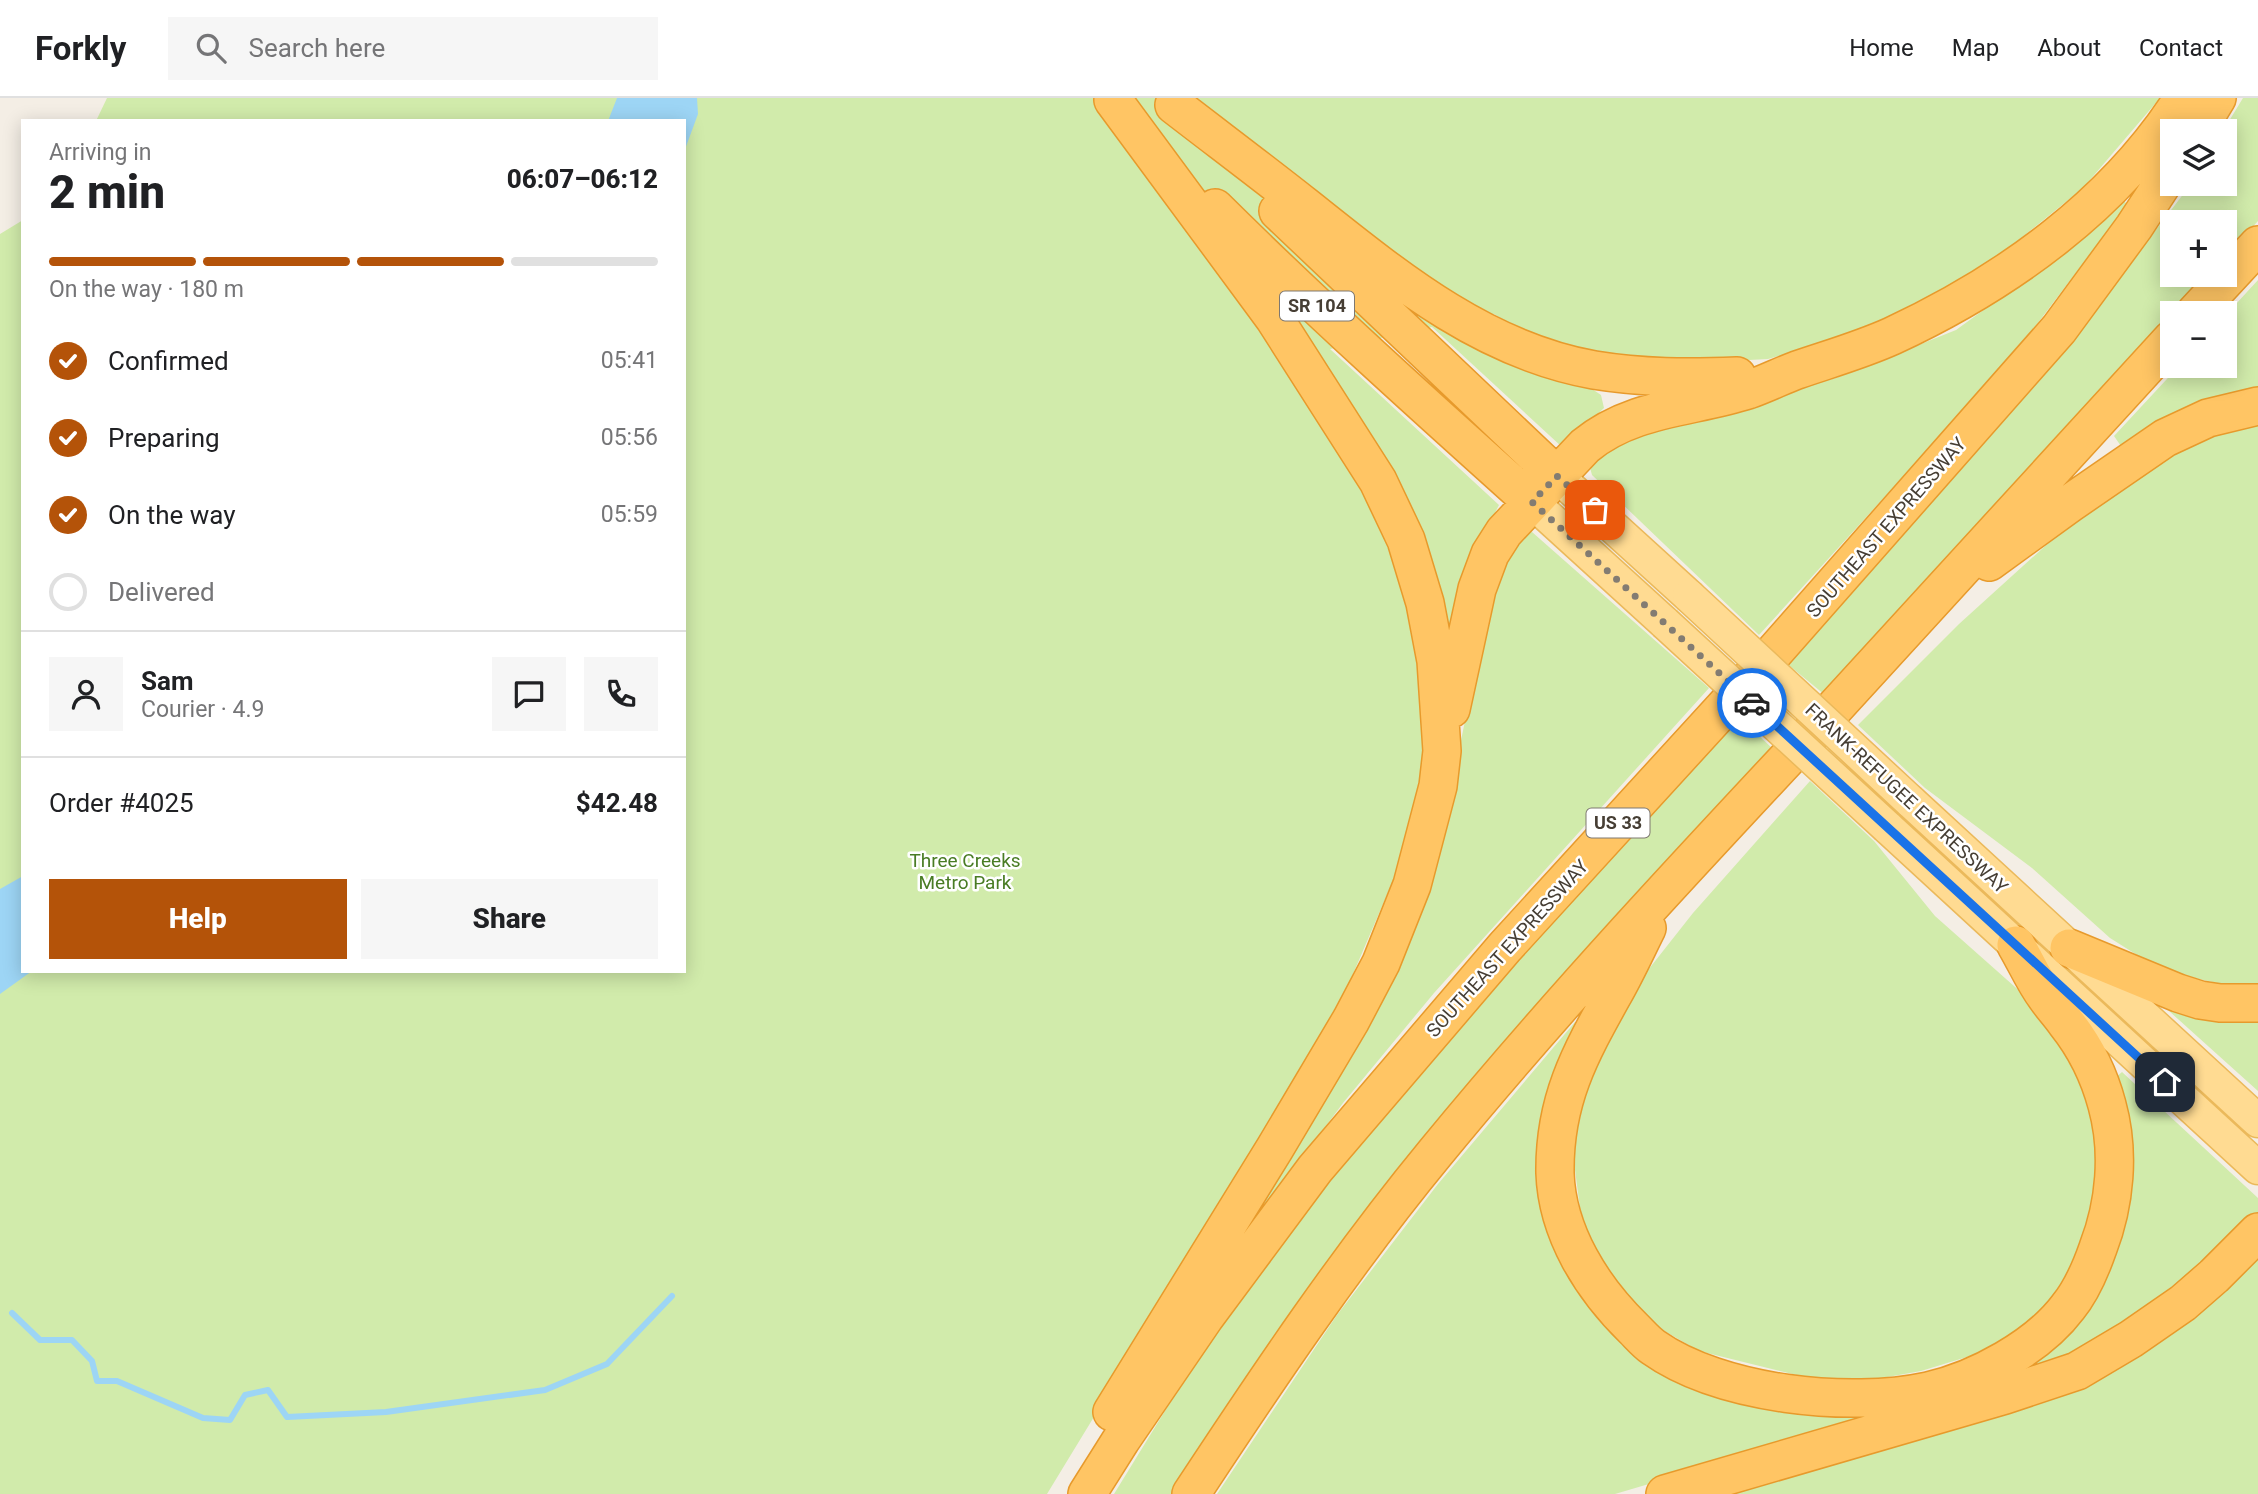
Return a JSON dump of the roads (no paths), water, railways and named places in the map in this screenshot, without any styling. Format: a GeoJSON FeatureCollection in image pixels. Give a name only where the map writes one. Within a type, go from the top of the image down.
{"type":"FeatureCollection","features":[{"type":"Feature","properties":{"kind":"highway"},"geometry":{"type":"LineString","coordinates":[[1067,1494],[1076,1470],[1275,1148],[1375,975],[1412,885],[1438,786],[1442,751],[1483,569],[1497,542],[1598,435],[1642,415],[1747,390],[1836,358],[1890,336],[1947,308],[2010,269],[2093,206],[2150,143],[2183,98]]}},
{"type":"Feature","properties":{"kind":"highway"},"geometry":{"type":"LineString","coordinates":[[2204,119],[2217,98]]}},
{"type":"Feature","properties":{"kind":"highway"},"geometry":{"type":"LineString","coordinates":[[1112,99],[1274,318],[1359,448],[1384,492],[1406,540],[1425,603],[1436,660],[1442,751]]}},
{"type":"Feature","properties":{"kind":"highway","name":"FRANK-REFUGEE EXPRESSWAY"},"geometry":{"type":"LineString","coordinates":[[1112,99],[1193,186],[1276,268],[1532,502]]}},
{"type":"Feature","properties":{"kind":"highway"},"geometry":{"type":"LineString","coordinates":[[1170,102],[1388,272],[1441,307],[1519,348],[1593,370],[1667,378],[1797,370]]}},
{"type":"Feature","properties":{"kind":"highway","name":"FRANK-REFUGEE EXPRESSWAY"},"geometry":{"type":"LineString","coordinates":[[1170,102],[1246,181],[1557,476]]}},
{"type":"Feature","properties":{"kind":"highway","name":"SOUTHEAST EXPRESSWAY"},"geometry":{"type":"LineString","coordinates":[[1087,1494],[1205,1317],[1315,1170],[1505,947],[1761,667],[2059,329],[2160,187]]}},
{"type":"Feature","properties":{"kind":"highway"},"geometry":{"type":"LineString","coordinates":[[2206,301],[2258,245]]}},
{"type":"Feature","properties":{"kind":"highway"},"geometry":{"type":"LineString","coordinates":[[1191,1494],[1304,1325],[1401,1197],[1550,1017],[2160,352]]}},
{"type":"Feature","properties":{"kind":"highway"},"geometry":{"type":"LineString","coordinates":[[1923,610],[2165,438],[2208,418],[2258,406]]}},
{"type":"Feature","properties":{"kind":"highway"},"geometry":{"type":"LineString","coordinates":[[1667,887],[1570,1079],[1557,1140],[1555,1175],[1560,1205],[1569,1235],[1586,1271],[1617,1313],[1652,1346],[1707,1373],[1747,1386],[1789,1394],[1880,1397],[1929,1391],[1968,1379],[2006,1361],[2039,1336],[2068,1308],[2090,1269],[2106,1229],[2114,1187],[2113,1143],[2108,1108],[2096,1072],[2084,1048],[2045,996],[2016,945]]}},
{"type":"Feature","properties":{"kind":"highway"},"geometry":{"type":"LineString","coordinates":[[2069,948],[2200,1000],[2258,1003]]}},
{"type":"Feature","properties":{"kind":"highway"},"geometry":{"type":"LineString","coordinates":[[1665,1494],[2005,1395],[2077,1371],[2131,1339],[2183,1303],[2258,1232]]}},
{"type":"Feature","properties":{"kind":"main road","name":"FRANK-REFUGEE EXPRESSWAY"},"geometry":{"type":"LineString","coordinates":[[1557,476],[2258,1121]]}},
{"type":"Feature","properties":{"kind":"main road","name":"FRANK-REFUGEE EXPRESSWAY"},"geometry":{"type":"LineString","coordinates":[[1532,502],[2258,1168]]}},
{"type":"Feature","properties":{"kind":"water"},"geometry":{"type":"Polygon","coordinates":[[[617,98],[697,98],[698,114],[686,147],[686,119],[609,119],[617,98]]]}},
{"type":"Feature","properties":{"kind":"water"},"geometry":{"type":"Polygon","coordinates":[[[21,877],[21,973],[29,973],[0,994],[0,889],[21,877]]]}},
{"type":"Feature","properties":{"kind":"waterway"},"geometry":{"type":"LineString","coordinates":[[12,1313],[40,1340],[72,1340],[92,1361],[97,1381],[117,1381],[203,1418],[230,1420],[245,1395],[268,1390],[287,1417],[386,1412],[545,1390],[607,1364],[672,1296]]}},
{"type":"Feature","properties":{"kind":"park label","name":"Three Creeks Metro Park"},"geometry":{"type":"Point","coordinates":[965,871]}}]}
